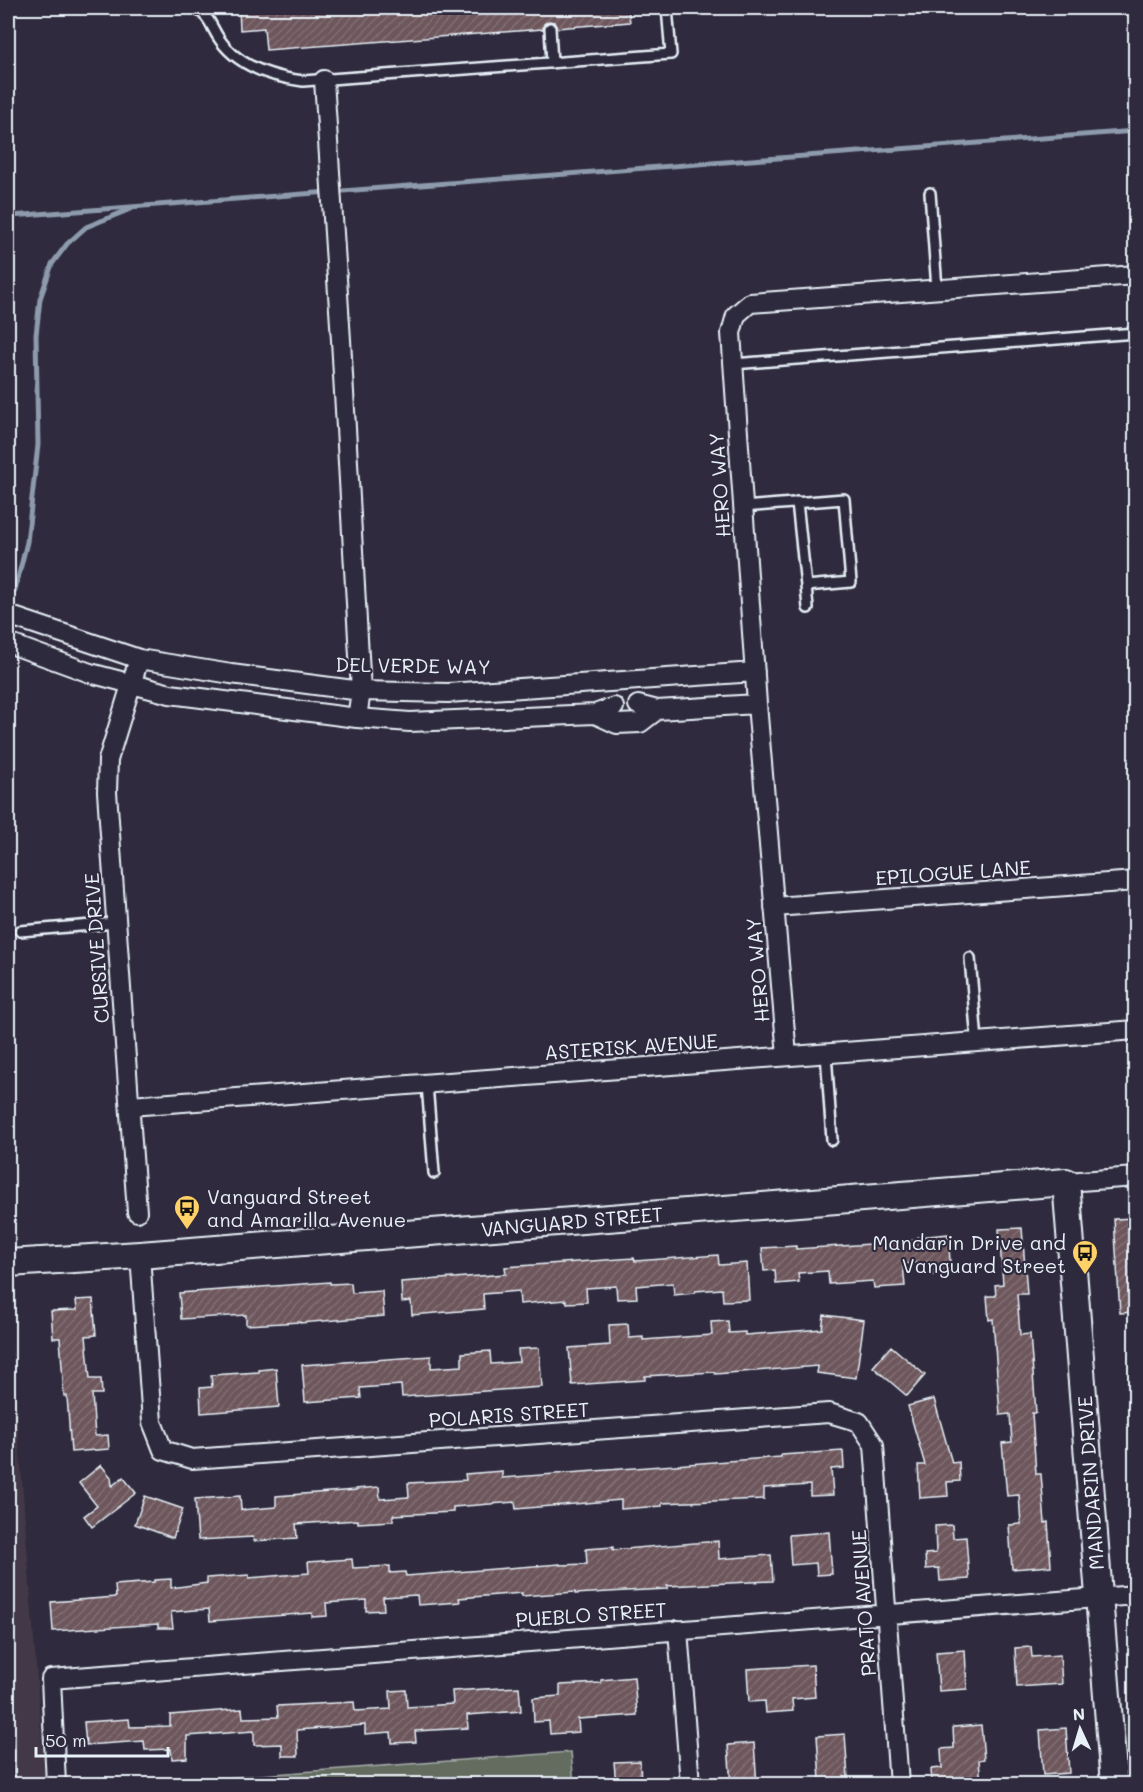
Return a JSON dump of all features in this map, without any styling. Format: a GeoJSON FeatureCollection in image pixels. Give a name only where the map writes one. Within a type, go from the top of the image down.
{"type":"FeatureCollection","features":[{"type":"Feature","properties":{"kind":"street"},"geometry":{"type":"LineString","coordinates":[[324,80],[361,692],[357,718]]}},
{"type":"Feature","properties":{"kind":"street","name":"HERO WAY"},"geometry":{"type":"LineString","coordinates":[[787,1056],[757,704],[733,364],[731,333],[736,315],[750,303],[1136,275]]}},
{"type":"Feature","properties":{"kind":"street","name":"DEL VERDE WAY"},"geometry":{"type":"LineString","coordinates":[[8,615],[139,659],[361,692],[448,693],[755,672]]}},
{"type":"Feature","properties":{"kind":"street"},"geometry":{"type":"LineString","coordinates":[[8,643],[90,673],[170,694],[357,718],[410,722],[595,714],[614,707]]}},
{"type":"Feature","properties":{"kind":"street","name":"CURSIVE DRIVE"},"geometry":{"type":"LineString","coordinates":[[137,1212],[107,792],[108,760],[139,659]]}},
{"type":"Feature","properties":{"kind":"street"},"geometry":{"type":"LineString","coordinates":[[592,683],[595,714]]}},
{"type":"Feature","properties":{"kind":"street"},"geometry":{"type":"LineString","coordinates":[[638,705],[657,710],[757,704]]}},
{"type":"Feature","properties":{"kind":"street"},"geometry":{"type":"LineString","coordinates":[[595,714],[616,724],[640,723],[657,710]]}},
{"type":"Feature","properties":{"kind":"street","name":"EPILOGUE LANE"},"geometry":{"type":"LineString","coordinates":[[774,907],[1136,880]]}},
{"type":"Feature","properties":{"kind":"street","name":"ASTERISK AVENUE"},"geometry":{"type":"LineString","coordinates":[[129,1106],[1136,1030]]}},
{"type":"Feature","properties":{"kind":"street","name":"VANGUARD STREET"},"geometry":{"type":"LineString","coordinates":[[8,1263],[140,1255],[1136,1177]]}},
{"type":"Feature","properties":{"kind":"street","name":"MANDARIN DRIVE"},"geometry":{"type":"LineString","coordinates":[[1066,1182],[1114,1785]]}},
{"type":"Feature","properties":{"kind":"street","name":"POLARIS STREET"},"geometry":{"type":"LineString","coordinates":[[140,1255],[152,1422],[163,1450],[192,1459],[829,1413],[859,1422]]}},
{"type":"Feature","properties":{"kind":"street","name":"PRATO AVENUE"},"geometry":{"type":"LineString","coordinates":[[859,1422],[874,1445],[899,1785]]}},
{"type":"Feature","properties":{"kind":"street","name":"PUEBLO STREET"},"geometry":{"type":"LineString","coordinates":[[56,1785],[51,1678],[1136,1595]]}},
{"type":"Feature","properties":{"kind":"street"},"geometry":{"type":"LineString","coordinates":[[678,1630],[690,1785]]}},
{"type":"Feature","properties":{"kind":"lane"},"geometry":{"type":"LineString","coordinates":[[195,8],[207,11],[222,42],[248,66],[281,78],[303,81],[671,54],[667,8]]}},
{"type":"Feature","properties":{"kind":"lane"},"geometry":{"type":"LineString","coordinates":[[550,28],[552,63]]}},
{"type":"Feature","properties":{"kind":"lane"},"geometry":{"type":"LineString","coordinates":[[930,193],[938,289]]}},
{"type":"Feature","properties":{"kind":"lane"},"geometry":{"type":"LineString","coordinates":[[733,364],[1136,333]]}},
{"type":"Feature","properties":{"kind":"lane"},"geometry":{"type":"LineString","coordinates":[[743,507],[844,499],[851,582],[806,586]]}},
{"type":"Feature","properties":{"kind":"lane"},"geometry":{"type":"LineString","coordinates":[[797,502],[808,608]]}},
{"type":"Feature","properties":{"kind":"lane"},"geometry":{"type":"LineString","coordinates":[[20,931],[116,923]]}},
{"type":"Feature","properties":{"kind":"lane"},"geometry":{"type":"LineString","coordinates":[[970,958],[977,1042]]}},
{"type":"Feature","properties":{"kind":"lane"},"geometry":{"type":"LineString","coordinates":[[826,1053],[832,1140]]}},
{"type":"Feature","properties":{"kind":"lane"},"geometry":{"type":"LineString","coordinates":[[427,1084],[434,1173]]}},
{"type":"Feature","properties":{"kind":"shaded area"},"geometry":{"type":"Polygon","coordinates":[[[8,1294],[45,1784],[8,1784],[8,1294]]]}},
{"type":"Feature","properties":{"kind":"green space"},"geometry":{"type":"Polygon","coordinates":[[[571,1752],[574,1784],[141,1784],[571,1752]]]}},
{"type":"Feature","properties":{"kind":"building"},"geometry":{"type":"Polygon","coordinates":[[[239,8],[628,8],[630,22],[557,28],[554,22],[549,21],[544,24],[543,29],[266,50],[264,28],[240,30],[239,8]]]}},
{"type":"Feature","properties":{"kind":"building"},"geometry":{"type":"Polygon","coordinates":[[[1136,1218],[1136,1312],[1120,1313],[1114,1219],[1136,1218]]]}},
{"type":"Feature","properties":{"kind":"building"},"geometry":{"type":"Polygon","coordinates":[[[1022,1228],[1027,1294],[1017,1294],[1020,1335],[1030,1334],[1036,1413],[1032,1413],[1036,1474],[1041,1474],[1051,1566],[1012,1569],[1009,1525],[1021,1524],[1019,1495],[1007,1496],[1002,1443],[1012,1442],[1010,1414],[1000,1415],[993,1319],[989,1320],[987,1296],[996,1296],[995,1285],[1003,1284],[999,1229],[1022,1228]]]}},
{"type":"Feature","properties":{"kind":"building"},"geometry":{"type":"Polygon","coordinates":[[[948,1234],[951,1274],[933,1275],[932,1262],[903,1264],[905,1286],[874,1288],[873,1281],[829,1284],[828,1271],[798,1273],[799,1282],[776,1284],[775,1270],[764,1271],[762,1248],[796,1246],[796,1249],[871,1244],[918,1240],[918,1237],[948,1234]]]}},
{"type":"Feature","properties":{"kind":"building"},"geometry":{"type":"Polygon","coordinates":[[[718,1255],[719,1265],[747,1263],[749,1300],[723,1301],[722,1289],[674,1295],[673,1283],[636,1286],[637,1298],[617,1299],[616,1286],[586,1288],[587,1302],[567,1303],[566,1300],[520,1304],[519,1291],[483,1294],[484,1309],[412,1315],[411,1301],[402,1302],[401,1282],[506,1274],[505,1267],[718,1255]]]}},
{"type":"Feature","properties":{"kind":"building"},"geometry":{"type":"Polygon","coordinates":[[[330,1282],[330,1284],[351,1283],[352,1293],[382,1291],[384,1316],[246,1325],[246,1315],[181,1319],[179,1293],[330,1282]]]}},
{"type":"Feature","properties":{"kind":"building"},"geometry":{"type":"Polygon","coordinates":[[[93,1299],[96,1335],[86,1336],[90,1379],[101,1379],[102,1394],[92,1394],[95,1436],[108,1435],[109,1449],[71,1452],[60,1338],[53,1338],[51,1311],[77,1310],[76,1300],[93,1299]]]}},
{"type":"Feature","properties":{"kind":"building"},"geometry":{"type":"Polygon","coordinates":[[[824,1315],[864,1320],[856,1378],[817,1373],[818,1366],[715,1374],[714,1372],[645,1376],[645,1380],[572,1385],[569,1348],[610,1345],[609,1325],[628,1324],[629,1338],[643,1337],[643,1340],[712,1335],[711,1322],[728,1321],[729,1333],[745,1332],[745,1335],[822,1329],[824,1315]]]}},
{"type":"Feature","properties":{"kind":"building"},"geometry":{"type":"Polygon","coordinates":[[[891,1346],[925,1375],[907,1396],[873,1367],[891,1346]]]}},
{"type":"Feature","properties":{"kind":"building"},"geometry":{"type":"Polygon","coordinates":[[[539,1348],[542,1387],[402,1397],[401,1385],[360,1388],[361,1398],[305,1402],[302,1365],[431,1356],[431,1368],[462,1366],[462,1353],[490,1351],[491,1364],[519,1362],[518,1349],[539,1348]]]}},
{"type":"Feature","properties":{"kind":"building"},"geometry":{"type":"Polygon","coordinates":[[[276,1368],[279,1407],[201,1413],[200,1388],[212,1387],[211,1375],[259,1372],[259,1370],[276,1368]]]}},
{"type":"Feature","properties":{"kind":"building"},"geometry":{"type":"Polygon","coordinates":[[[934,1399],[952,1463],[959,1462],[960,1481],[947,1482],[948,1496],[920,1498],[918,1465],[925,1465],[908,1406],[934,1399]]]}},
{"type":"Feature","properties":{"kind":"building"},"geometry":{"type":"Polygon","coordinates":[[[843,1451],[844,1468],[831,1469],[833,1495],[810,1496],[810,1485],[764,1488],[764,1499],[662,1503],[662,1506],[621,1509],[621,1500],[516,1509],[515,1502],[453,1507],[453,1512],[393,1515],[393,1521],[358,1523],[358,1520],[296,1524],[297,1538],[254,1541],[253,1537],[198,1540],[195,1499],[240,1496],[241,1510],[276,1507],[276,1496],[379,1487],[380,1499],[409,1497],[408,1483],[466,1480],[465,1474],[502,1471],[502,1478],[843,1451]]]}},
{"type":"Feature","properties":{"kind":"building"},"geometry":{"type":"Polygon","coordinates":[[[101,1465],[111,1477],[112,1486],[123,1477],[136,1493],[92,1527],[84,1516],[97,1506],[79,1483],[101,1465]]]}},
{"type":"Feature","properties":{"kind":"building"},"geometry":{"type":"Polygon","coordinates":[[[145,1496],[183,1509],[173,1538],[135,1524],[145,1496]]]}},
{"type":"Feature","properties":{"kind":"building"},"geometry":{"type":"Polygon","coordinates":[[[952,1525],[953,1538],[966,1537],[969,1579],[940,1581],[939,1568],[926,1569],[925,1554],[936,1553],[935,1526],[952,1525]]]}},
{"type":"Feature","properties":{"kind":"building"},"geometry":{"type":"Polygon","coordinates":[[[829,1532],[832,1574],[817,1575],[816,1563],[791,1565],[789,1535],[829,1532]]]}},
{"type":"Feature","properties":{"kind":"building"},"geometry":{"type":"Polygon","coordinates":[[[718,1541],[719,1559],[771,1555],[773,1581],[667,1586],[667,1589],[575,1594],[575,1592],[522,1596],[522,1593],[459,1598],[460,1602],[418,1605],[417,1595],[383,1597],[384,1610],[366,1611],[366,1600],[326,1603],[327,1616],[312,1617],[312,1613],[210,1621],[209,1609],[171,1612],[173,1628],[158,1628],[158,1624],[53,1631],[51,1602],[116,1597],[115,1585],[171,1579],[171,1588],[207,1583],[207,1578],[249,1575],[249,1578],[309,1573],[308,1562],[352,1559],[353,1568],[390,1566],[390,1573],[405,1572],[406,1576],[587,1564],[586,1549],[613,1547],[613,1550],[718,1541]]]}},
{"type":"Feature","properties":{"kind":"building"},"geometry":{"type":"Polygon","coordinates":[[[1031,1647],[1032,1657],[1060,1655],[1062,1684],[1017,1687],[1015,1648],[1031,1647]]]}},
{"type":"Feature","properties":{"kind":"building"},"geometry":{"type":"Polygon","coordinates":[[[965,1650],[967,1689],[939,1691],[936,1652],[965,1650]]]}},
{"type":"Feature","properties":{"kind":"building"},"geometry":{"type":"Polygon","coordinates":[[[813,1665],[815,1697],[792,1699],[793,1711],[766,1713],[765,1701],[749,1702],[747,1669],[813,1665]]]}},
{"type":"Feature","properties":{"kind":"building"},"geometry":{"type":"Polygon","coordinates":[[[634,1677],[637,1715],[578,1719],[579,1732],[550,1734],[549,1721],[534,1722],[533,1698],[560,1696],[560,1685],[601,1683],[601,1680],[634,1677]]]}},
{"type":"Feature","properties":{"kind":"building"},"geometry":{"type":"Polygon","coordinates":[[[519,1687],[521,1711],[467,1715],[468,1728],[415,1731],[416,1742],[392,1743],[391,1732],[365,1734],[365,1725],[297,1730],[298,1756],[282,1756],[282,1744],[254,1745],[254,1731],[187,1736],[187,1758],[172,1759],[171,1749],[145,1750],[144,1741],[86,1745],[84,1722],[129,1719],[130,1727],[170,1726],[170,1715],[242,1709],[243,1718],[278,1717],[277,1706],[354,1702],[355,1711],[391,1709],[390,1691],[406,1690],[407,1707],[453,1704],[452,1691],[519,1687]]]}},
{"type":"Feature","properties":{"kind":"building"},"geometry":{"type":"Polygon","coordinates":[[[981,1725],[984,1759],[979,1760],[981,1785],[932,1785],[931,1769],[942,1768],[941,1749],[954,1748],[953,1727],[981,1725]]]}},
{"type":"Feature","properties":{"kind":"building"},"geometry":{"type":"Polygon","coordinates":[[[1066,1728],[1069,1773],[1043,1775],[1040,1730],[1066,1728]]]}},
{"type":"Feature","properties":{"kind":"building"},"geometry":{"type":"Polygon","coordinates":[[[845,1734],[848,1778],[820,1780],[817,1736],[845,1734]]]}},
{"type":"Feature","properties":{"kind":"building"},"geometry":{"type":"Polygon","coordinates":[[[754,1743],[757,1785],[731,1785],[728,1745],[754,1743]]]}},
{"type":"Feature","properties":{"kind":"building"},"geometry":{"type":"Polygon","coordinates":[[[640,1761],[641,1785],[616,1785],[614,1762],[640,1761]]]}},
{"type":"Feature","properties":{"kind":"waterway"},"geometry":{"type":"LineString","coordinates":[[11,216],[1136,131]]}},
{"type":"Feature","properties":{"kind":"waterway"},"geometry":{"type":"LineString","coordinates":[[8,605],[15,590],[27,542],[38,445],[36,335],[40,299],[52,264],[67,244],[86,227],[133,208]]}},
{"type":"Feature","properties":{"kind":"waterway"},"geometry":{"type":"LineString","coordinates":[[8,1692],[14,1784]]}},
{"type":"Feature","properties":{"kind":"place","name":"Vanguard Street and Amarilla Avenue"},"geometry":{"type":"Point","coordinates":[187,1231]}},
{"type":"Feature","properties":{"kind":"place","name":"Mandarin Drive and Vanguard Street"},"geometry":{"type":"Point","coordinates":[1085,1276]}}]}
